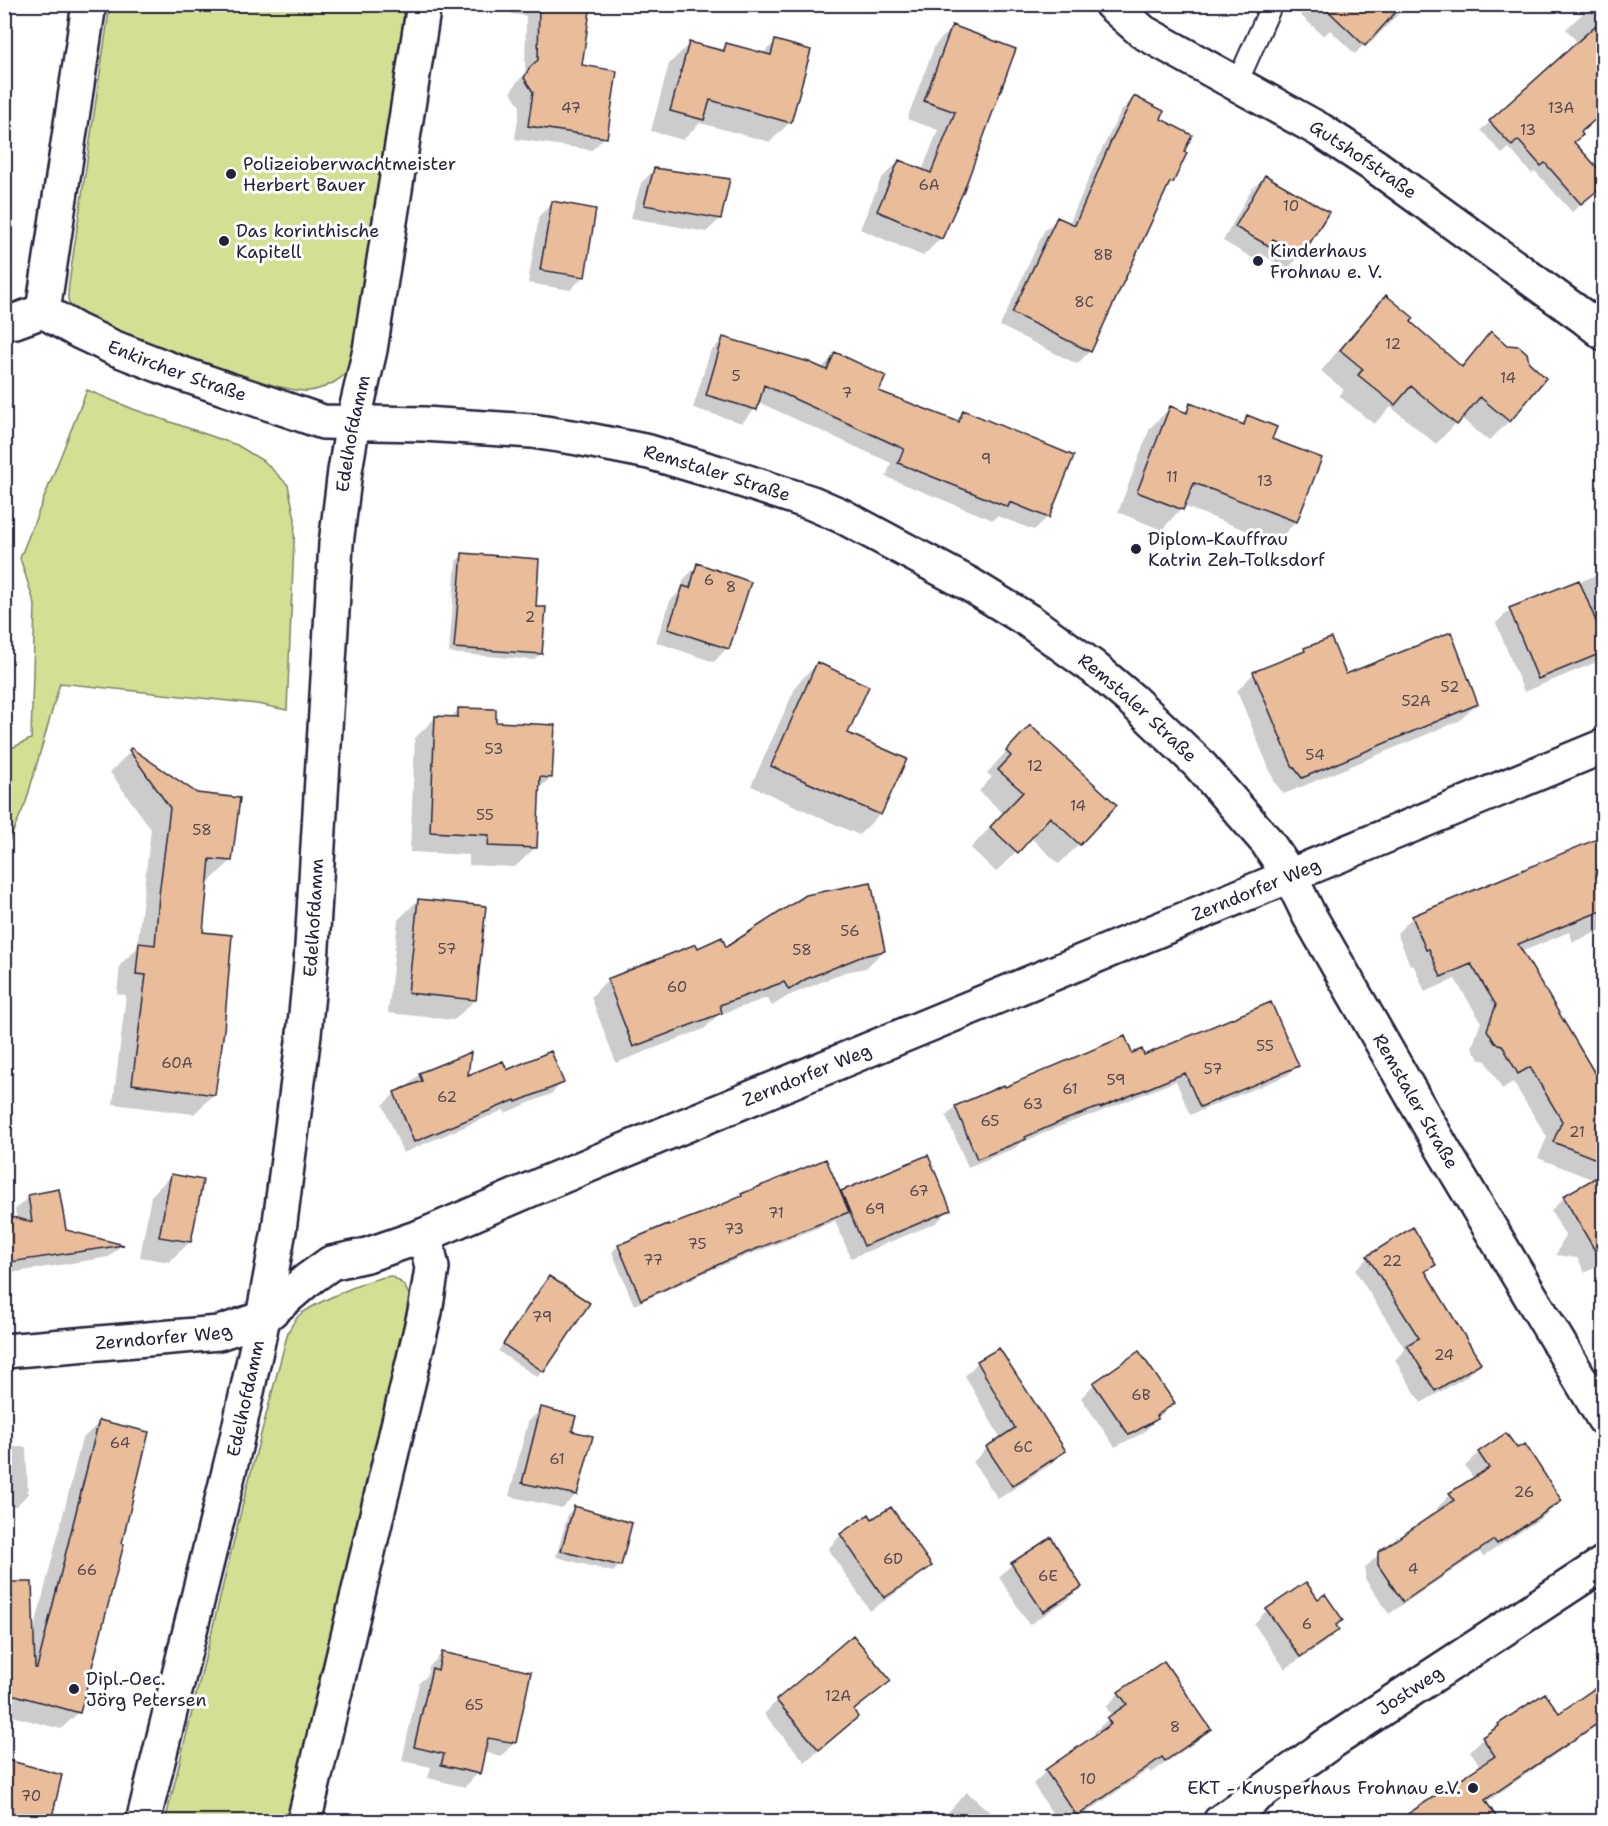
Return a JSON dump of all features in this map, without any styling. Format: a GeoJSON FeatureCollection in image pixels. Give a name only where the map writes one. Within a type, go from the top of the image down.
{"type":"FeatureCollection","features":[{"type":"Feature","properties":{"kind":"street"},"geometry":{"type":"LineString","coordinates":[[4,322],[15,321],[43,311],[89,4]]}},
{"type":"Feature","properties":{"kind":"street","name":"Edelhofdamm"},"geometry":{"type":"LineString","coordinates":[[143,1821],[235,1447],[263,1318],[279,1230],[307,999],[336,544],[345,471],[353,423],[370,350],[424,4]]}},
{"type":"Feature","properties":{"kind":"street","name":"Gutshofstraße"},"geometry":{"type":"LineString","coordinates":[[1110,4],[1143,32],[1320,130],[1375,166],[1604,333]]}},
{"type":"Feature","properties":{"kind":"street","name":"Enkircher Straße"},"geometry":{"type":"LineString","coordinates":[[43,311],[95,339],[174,371],[323,422],[353,423]]}},
{"type":"Feature","properties":{"kind":"street","name":"Remstaler Straße"},"geometry":{"type":"LineString","coordinates":[[353,423],[424,424],[521,430],[578,438],[649,452],[812,503],[842,516],[969,584],[1029,621],[1093,668],[1159,725],[1198,763],[1267,842],[1290,876],[1309,915],[1444,1151],[1604,1419]]}},
{"type":"Feature","properties":{"kind":"street","name":"Zerndorfer Weg"},"geometry":{"type":"LineString","coordinates":[[4,1351],[219,1333],[263,1318],[331,1263],[367,1255],[425,1235],[548,1182],[1604,746]]}},
{"type":"Feature","properties":{"kind":"street"},"geometry":{"type":"LineString","coordinates":[[304,1821],[425,1312],[432,1268],[425,1235]]}},
{"type":"Feature","properties":{"kind":"street","name":"Jostweg"},"geometry":{"type":"LineString","coordinates":[[1220,1821],[1330,1743],[1604,1563]]}},
{"type":"Feature","properties":{"kind":"lane"},"geometry":{"type":"LineString","coordinates":[[1237,83],[1272,4]]}},
{"type":"Feature","properties":{"kind":"green space"},"geometry":{"type":"Polygon","coordinates":[[[110,5],[416,5],[355,364],[335,382],[309,391],[263,383],[188,360],[114,332],[87,319],[73,310],[69,304],[69,283],[110,5]]]}},
{"type":"Feature","properties":{"kind":"green space"},"geometry":{"type":"Polygon","coordinates":[[[87,390],[133,409],[237,445],[265,462],[288,485],[295,519],[287,710],[257,704],[60,683],[26,802],[5,850],[5,751],[31,739],[35,605],[20,558],[87,390]]]}},
{"type":"Feature","properties":{"kind":"green space"},"geometry":{"type":"Polygon","coordinates":[[[391,1276],[404,1286],[412,1300],[293,1821],[165,1822],[247,1487],[288,1332],[297,1317],[310,1308],[358,1285],[391,1276]]]}},
{"type":"Feature","properties":{"kind":"building"},"geometry":{"type":"Polygon","coordinates":[[[539,4],[591,4],[582,65],[617,71],[607,138],[528,126],[533,92],[524,78],[530,67],[538,60],[539,4]]]}},
{"type":"Feature","properties":{"kind":"building"},"geometry":{"type":"Polygon","coordinates":[[[1321,4],[1403,4],[1365,46],[1321,4]]]}},
{"type":"Feature","properties":{"kind":"building"},"geometry":{"type":"Polygon","coordinates":[[[1604,18],[1604,112],[1581,132],[1583,135],[1574,142],[1604,175],[1604,185],[1581,204],[1545,163],[1541,166],[1518,140],[1512,146],[1489,121],[1604,18]]]}},
{"type":"Feature","properties":{"kind":"building"},"geometry":{"type":"Polygon","coordinates":[[[952,25],[1016,49],[964,190],[942,239],[877,211],[899,160],[931,173],[955,112],[924,101],[952,25]]]}},
{"type":"Feature","properties":{"kind":"building"},"geometry":{"type":"Polygon","coordinates":[[[775,40],[811,50],[791,123],[710,100],[704,120],[670,111],[689,42],[724,51],[726,43],[771,55],[775,40]]]}},
{"type":"Feature","properties":{"kind":"building"},"geometry":{"type":"Polygon","coordinates":[[[1134,96],[1164,111],[1161,119],[1192,135],[1184,152],[1187,153],[1173,183],[1170,182],[1091,352],[1012,313],[1057,217],[1075,225],[1111,141],[1134,96]]]}},
{"type":"Feature","properties":{"kind":"building"},"geometry":{"type":"Polygon","coordinates":[[[654,168],[730,179],[721,219],[644,205],[654,168]]]}},
{"type":"Feature","properties":{"kind":"building"},"geometry":{"type":"Polygon","coordinates":[[[1265,175],[1329,212],[1302,256],[1273,239],[1269,246],[1235,227],[1265,175]]]}},
{"type":"Feature","properties":{"kind":"building"},"geometry":{"type":"Polygon","coordinates":[[[552,201],[596,209],[585,277],[540,270],[552,201]]]}},
{"type":"Feature","properties":{"kind":"building"},"geometry":{"type":"Polygon","coordinates":[[[1386,295],[1414,318],[1411,322],[1462,367],[1491,331],[1507,345],[1519,346],[1527,353],[1529,362],[1546,378],[1510,422],[1480,397],[1457,425],[1411,386],[1395,405],[1358,375],[1363,369],[1340,350],[1386,295]]]}},
{"type":"Feature","properties":{"kind":"building"},"geometry":{"type":"Polygon","coordinates":[[[723,337],[809,362],[827,370],[835,352],[886,376],[879,391],[959,422],[963,410],[1074,456],[1049,518],[1010,502],[1008,507],[898,463],[904,449],[764,385],[757,410],[706,395],[723,337]]]}},
{"type":"Feature","properties":{"kind":"building"},"geometry":{"type":"Polygon","coordinates":[[[1190,403],[1244,425],[1247,415],[1277,427],[1272,439],[1322,458],[1297,522],[1194,483],[1183,510],[1137,492],[1170,406],[1187,413],[1190,403]]]}},
{"type":"Feature","properties":{"kind":"building"},"geometry":{"type":"Polygon","coordinates":[[[462,553],[539,559],[536,607],[546,607],[542,654],[454,648],[462,553]]]}},
{"type":"Feature","properties":{"kind":"building"},"geometry":{"type":"Polygon","coordinates":[[[697,563],[751,582],[729,649],[668,629],[683,586],[690,588],[697,563]]]}},
{"type":"Feature","properties":{"kind":"building"},"geometry":{"type":"Polygon","coordinates":[[[1579,580],[1604,641],[1604,652],[1538,679],[1509,608],[1579,580]]]}},
{"type":"Feature","properties":{"kind":"building"},"geometry":{"type":"Polygon","coordinates":[[[1451,632],[1478,704],[1302,778],[1292,765],[1253,672],[1331,638],[1346,674],[1451,632]]]}},
{"type":"Feature","properties":{"kind":"building"},"geometry":{"type":"Polygon","coordinates":[[[817,662],[869,686],[848,733],[907,759],[881,815],[771,766],[817,662]]]}},
{"type":"Feature","properties":{"kind":"building"},"geometry":{"type":"Polygon","coordinates":[[[458,708],[496,709],[496,722],[555,725],[552,778],[540,777],[537,848],[488,846],[489,835],[430,832],[435,716],[458,717],[458,708]]]}},
{"type":"Feature","properties":{"kind":"building"},"geometry":{"type":"Polygon","coordinates":[[[1030,725],[1117,805],[1080,845],[1050,817],[1018,853],[990,827],[1023,792],[998,770],[1011,756],[1006,751],[1030,725]]]}},
{"type":"Feature","properties":{"kind":"building"},"geometry":{"type":"Polygon","coordinates":[[[131,748],[197,793],[240,798],[232,861],[210,859],[203,932],[232,935],[224,1030],[215,1095],[132,1084],[146,975],[136,974],[139,943],[155,945],[170,808],[129,750],[131,748]]]}},
{"type":"Feature","properties":{"kind":"building"},"geometry":{"type":"Polygon","coordinates":[[[1604,836],[1604,910],[1518,944],[1594,1072],[1604,1072],[1604,1162],[1553,1142],[1562,1121],[1530,1067],[1518,1074],[1502,1045],[1495,1043],[1487,1030],[1496,1005],[1471,964],[1441,977],[1429,949],[1426,950],[1412,916],[1604,836]]]}},
{"type":"Feature","properties":{"kind":"building"},"geometry":{"type":"Polygon","coordinates":[[[871,882],[885,951],[863,956],[806,979],[789,990],[784,982],[720,1005],[722,1013],[633,1047],[607,979],[696,944],[698,948],[722,937],[726,947],[806,895],[871,882]]]}},
{"type":"Feature","properties":{"kind":"building"},"geometry":{"type":"Polygon","coordinates":[[[418,899],[486,906],[476,1000],[408,993],[418,899]]]}},
{"type":"Feature","properties":{"kind":"building"},"geometry":{"type":"Polygon","coordinates":[[[1271,1002],[1299,1066],[1200,1107],[1185,1073],[1062,1121],[977,1159],[955,1106],[1125,1036],[1132,1053],[1142,1049],[1144,1055],[1271,1002]]]}},
{"type":"Feature","properties":{"kind":"building"},"geometry":{"type":"Polygon","coordinates":[[[551,1051],[564,1083],[516,1102],[515,1100],[414,1142],[394,1092],[422,1081],[419,1073],[471,1052],[468,1075],[503,1061],[507,1070],[551,1051]]]}},
{"type":"Feature","properties":{"kind":"building"},"geometry":{"type":"Polygon","coordinates":[[[928,1155],[951,1210],[864,1246],[841,1191],[928,1155]]]}},
{"type":"Feature","properties":{"kind":"building"},"geometry":{"type":"Polygon","coordinates":[[[826,1159],[849,1212],[726,1261],[641,1300],[618,1245],[668,1224],[668,1226],[705,1212],[742,1196],[741,1194],[826,1159]]]}},
{"type":"Feature","properties":{"kind":"building"},"geometry":{"type":"Polygon","coordinates":[[[1604,1173],[1604,1266],[1563,1196],[1604,1173]]]}},
{"type":"Feature","properties":{"kind":"building"},"geometry":{"type":"Polygon","coordinates":[[[171,1174],[203,1180],[191,1242],[159,1237],[171,1174]]]}},
{"type":"Feature","properties":{"kind":"building"},"geometry":{"type":"Polygon","coordinates":[[[59,1189],[66,1230],[124,1245],[4,1263],[4,1215],[32,1222],[28,1195],[59,1189]]]}},
{"type":"Feature","properties":{"kind":"building"},"geometry":{"type":"Polygon","coordinates":[[[1413,1227],[1436,1265],[1425,1271],[1481,1363],[1435,1391],[1407,1345],[1419,1338],[1367,1256],[1413,1227]]]}},
{"type":"Feature","properties":{"kind":"building"},"geometry":{"type":"Polygon","coordinates":[[[549,1276],[590,1303],[544,1372],[503,1344],[549,1276]]]}},
{"type":"Feature","properties":{"kind":"building"},"geometry":{"type":"Polygon","coordinates":[[[999,1348],[1066,1451],[1012,1486],[986,1447],[1015,1428],[977,1361],[999,1348]]]}},
{"type":"Feature","properties":{"kind":"building"},"geometry":{"type":"Polygon","coordinates":[[[1139,1351],[1175,1403],[1156,1416],[1158,1419],[1129,1435],[1093,1383],[1139,1351]]]}},
{"type":"Feature","properties":{"kind":"building"},"geometry":{"type":"Polygon","coordinates":[[[541,1407],[576,1416],[572,1431],[593,1436],[577,1495],[522,1483],[541,1407]]]}},
{"type":"Feature","properties":{"kind":"building"},"geometry":{"type":"Polygon","coordinates":[[[99,1420],[149,1432],[122,1543],[124,1544],[80,1713],[4,1692],[4,1582],[32,1582],[35,1668],[37,1668],[99,1420]]]}},
{"type":"Feature","properties":{"kind":"building"},"geometry":{"type":"Polygon","coordinates":[[[1506,1433],[1517,1448],[1525,1444],[1562,1501],[1497,1544],[1494,1540],[1403,1602],[1378,1565],[1378,1552],[1454,1500],[1449,1493],[1489,1468],[1478,1452],[1506,1433]]]}},
{"type":"Feature","properties":{"kind":"building"},"geometry":{"type":"Polygon","coordinates":[[[574,1506],[632,1523],[621,1566],[561,1551],[574,1506]]]}},
{"type":"Feature","properties":{"kind":"building"},"geometry":{"type":"Polygon","coordinates":[[[891,1507],[932,1566],[884,1598],[840,1534],[869,1514],[872,1519],[891,1507]]]}},
{"type":"Feature","properties":{"kind":"building"},"geometry":{"type":"Polygon","coordinates":[[[1051,1537],[1082,1587],[1043,1612],[1011,1563],[1051,1537]]]}},
{"type":"Feature","properties":{"kind":"building"},"geometry":{"type":"Polygon","coordinates":[[[1306,1582],[1318,1599],[1325,1594],[1343,1620],[1336,1625],[1339,1630],[1300,1657],[1266,1609],[1306,1582]]]}},
{"type":"Feature","properties":{"kind":"building"},"geometry":{"type":"Polygon","coordinates":[[[853,1635],[891,1681],[854,1710],[858,1717],[819,1750],[776,1700],[853,1635]]]}},
{"type":"Feature","properties":{"kind":"building"},"geometry":{"type":"Polygon","coordinates":[[[442,1652],[531,1672],[516,1743],[488,1738],[480,1774],[441,1765],[444,1754],[414,1747],[432,1668],[438,1670],[442,1652]]]}},
{"type":"Feature","properties":{"kind":"building"},"geometry":{"type":"Polygon","coordinates":[[[1164,1661],[1211,1729],[1165,1761],[1162,1757],[1077,1816],[1045,1770],[1111,1724],[1107,1718],[1127,1704],[1118,1692],[1164,1661]]]}},
{"type":"Feature","properties":{"kind":"building"},"geometry":{"type":"Polygon","coordinates":[[[1604,1682],[1604,1719],[1485,1800],[1499,1821],[1397,1821],[1495,1756],[1482,1737],[1499,1726],[1498,1724],[1545,1693],[1559,1713],[1604,1682]]]}},
{"type":"Feature","properties":{"kind":"building"},"geometry":{"type":"Polygon","coordinates":[[[4,1759],[62,1775],[51,1821],[4,1821],[4,1759]]]}},
{"type":"Feature","properties":{"kind":"place","name":"Polizeioberwachtmeister Herbert Bauer"},"geometry":{"type":"Point","coordinates":[231,174]}},
{"type":"Feature","properties":{"kind":"place","name":"Das korinthische Kapitell"},"geometry":{"type":"Point","coordinates":[224,241]}},
{"type":"Feature","properties":{"kind":"place","name":"Kinderhaus Frohnau e. V."},"geometry":{"type":"Point","coordinates":[1258,261]}},
{"type":"Feature","properties":{"kind":"place","name":"Diplom-Kauffrau Katrin Zeh-Tolksdorf"},"geometry":{"type":"Point","coordinates":[1136,549]}},
{"type":"Feature","properties":{"kind":"place","name":"Dipl.-Oec. Jörg Petersen"},"geometry":{"type":"Point","coordinates":[74,1689]}},
{"type":"Feature","properties":{"kind":"place","name":"EKT - Knusperhaus Frohnau e.V."},"geometry":{"type":"Point","coordinates":[1473,1788]}}]}
